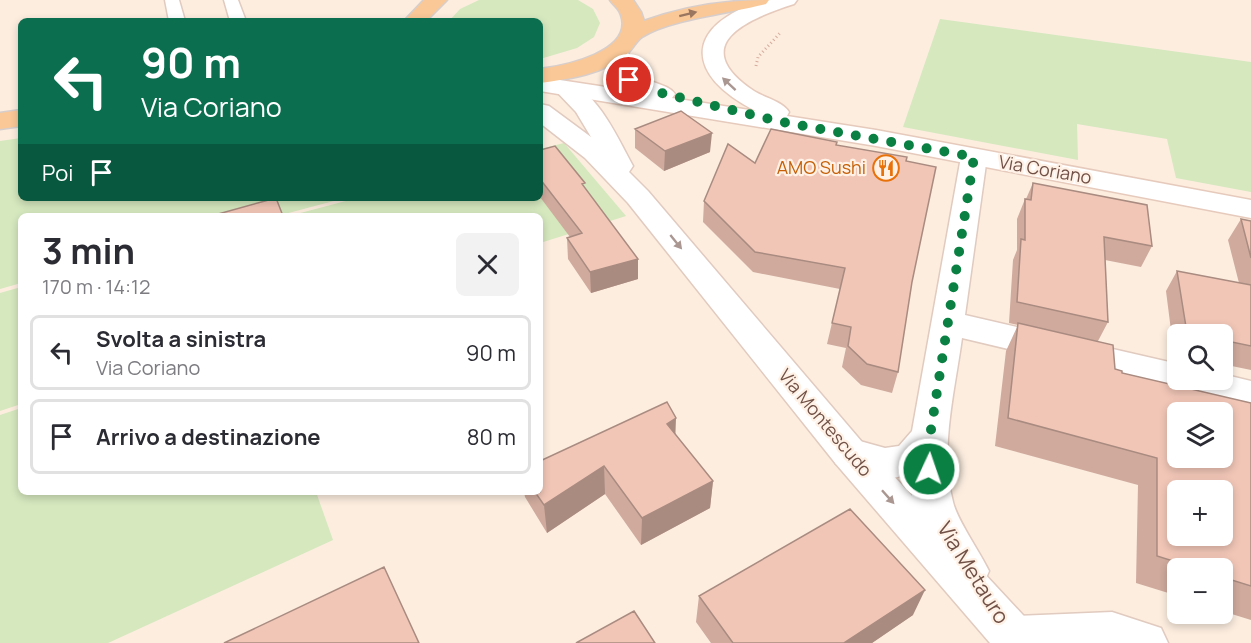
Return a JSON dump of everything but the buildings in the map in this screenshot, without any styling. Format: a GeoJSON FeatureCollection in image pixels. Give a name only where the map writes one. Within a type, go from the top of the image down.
{"type":"FeatureCollection","features":[{"type":"Feature","properties":{"kind":"main road"},"geometry":{"type":"LineString","coordinates":[[620,0],[631,12],[634,22],[633,33]]}},
{"type":"Feature","properties":{"kind":"main road"},"geometry":{"type":"LineString","coordinates":[[543,75],[581,68],[616,52],[633,33],[672,18],[759,0]]}},
{"type":"Feature","properties":{"kind":"main road"},"geometry":{"type":"LineString","coordinates":[[418,18],[434,1]]}},
{"type":"Feature","properties":{"kind":"main road"},"geometry":{"type":"LineString","coordinates":[[0,101],[18,98]]}},
{"type":"Feature","properties":{"kind":"main road"},"geometry":{"type":"LineString","coordinates":[[0,121],[18,118]]}},
{"type":"Feature","properties":{"kind":"street","name":"Via Coriano"},"geometry":{"type":"LineString","coordinates":[[788,0],[751,11],[731,21],[717,36],[712,60],[717,72],[729,86],[753,103],[839,132]]}},
{"type":"Feature","properties":{"kind":"street","name":"Via Coriano"},"geometry":{"type":"LineString","coordinates":[[616,52],[619,69],[629,80],[657,92],[782,122]]}},
{"type":"Feature","properties":{"kind":"street","name":"Via Coriano"},"geometry":{"type":"LineString","coordinates":[[543,85],[839,132],[1251,209]]}},
{"type":"Feature","properties":{"kind":"street","name":"Via Montescudo"},"geometry":{"type":"LineString","coordinates":[[567,90],[585,104],[593,115],[610,150],[639,197]]}},
{"type":"Feature","properties":{"kind":"street","name":"Via Montescudo"},"geometry":{"type":"LineString","coordinates":[[543,113],[594,152],[639,197],[849,453],[1012,641]]}},
{"type":"Feature","properties":{"kind":"street","name":"Via Metauro"},"geometry":{"type":"LineString","coordinates":[[974,157],[930,436],[929,469],[933,506],[959,559],[1012,641]]}},
{"type":"Feature","properties":{"kind":"street"},"geometry":{"type":"LineString","coordinates":[[948,323],[1167,374]]}},
{"type":"Feature","properties":{"kind":"street"},"geometry":{"type":"LineString","coordinates":[[1233,390],[1251,394]]}},
{"type":"Feature","properties":{"kind":"street"},"geometry":{"type":"LineString","coordinates":[[849,453],[885,464],[909,459],[930,436]]}},
{"type":"Feature","properties":{"kind":"street"},"geometry":{"type":"LineString","coordinates":[[1012,641],[1112,633],[1145,643]]}},
{"type":"Feature","properties":{"kind":"lane"},"geometry":{"type":"LineString","coordinates":[[172,0],[176,18]]}},
{"type":"Feature","properties":{"kind":"lane"},"geometry":{"type":"LineString","coordinates":[[231,0],[237,18]]}},
{"type":"Feature","properties":{"kind":"path"},"geometry":{"type":"LineString","coordinates":[[762,75],[756,66],[758,57],[782,30]]}},
{"type":"Feature","properties":{"kind":"green space"},"geometry":{"type":"Polygon","coordinates":[[[479,0],[578,0],[593,9],[600,23],[594,37],[577,48],[543,58],[543,18],[452,18],[460,9],[479,0]]]}},
{"type":"Feature","properties":{"kind":"green space"},"geometry":{"type":"Polygon","coordinates":[[[940,19],[1251,62],[1251,192],[1176,178],[1167,139],[1077,124],[1078,160],[903,127],[940,19]]]}},
{"type":"Feature","properties":{"kind":"green space"},"geometry":{"type":"Polygon","coordinates":[[[18,138],[18,201],[334,201],[288,213],[18,213],[18,284],[0,289],[0,141],[18,138]]]}},
{"type":"Feature","properties":{"kind":"green space"},"geometry":{"type":"Polygon","coordinates":[[[564,143],[626,216],[543,242],[543,213],[300,213],[346,201],[543,201],[543,148],[564,143]]]}},
{"type":"Feature","properties":{"kind":"green space"},"geometry":{"type":"Polygon","coordinates":[[[18,288],[18,405],[0,411],[0,293],[18,288]]]}},
{"type":"Feature","properties":{"kind":"green space"},"geometry":{"type":"Polygon","coordinates":[[[18,409],[18,495],[317,495],[333,540],[108,643],[0,643],[0,415],[18,409]]]}},
{"type":"Feature","properties":{"kind":"place","name":"AMO Sushi"},"geometry":{"type":"Point","coordinates":[886,168]}},
{"type":"Feature","properties":{"kind":"route"},"geometry":{"type":"LineString","coordinates":[[629,80],[657,92],[782,122],[974,157],[930,436],[929,469]]}}]}
